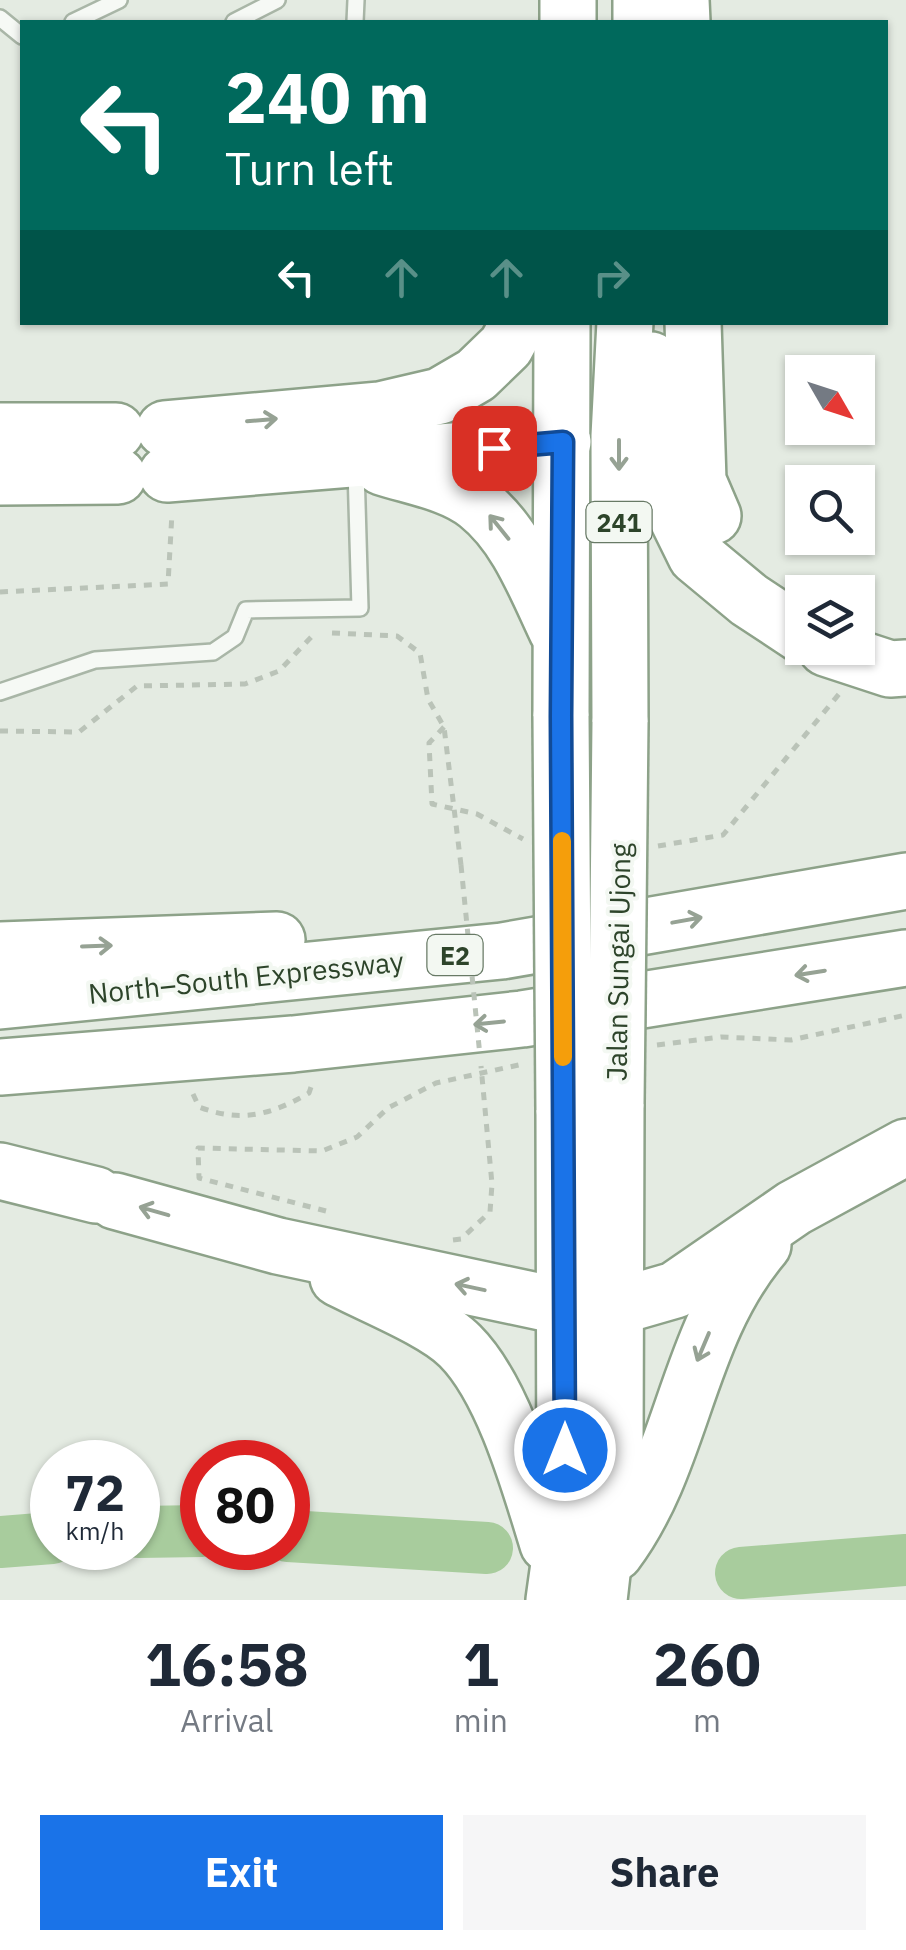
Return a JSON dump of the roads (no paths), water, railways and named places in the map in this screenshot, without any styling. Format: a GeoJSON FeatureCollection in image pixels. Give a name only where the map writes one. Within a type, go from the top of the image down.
{"type":"FeatureCollection","features":[{"type":"Feature","properties":{"kind":"highway"},"geometry":{"type":"LineString","coordinates":[[0,432],[148,462],[440,396],[476,374],[506,346],[516,325]]}},
{"type":"Feature","properties":{"kind":"highway","name":"Jalan Sungai Ujong"},"geometry":{"type":"LineString","coordinates":[[562,325],[561,716],[590,1107],[590,1307],[615,1460],[582,1563]]}},
{"type":"Feature","properties":{"kind":"highway","name":"Jalan Sungai Ujong"},"geometry":{"type":"LineString","coordinates":[[590,1107],[620,722],[618,436],[625,325]]}},
{"type":"Feature","properties":{"kind":"highway"},"geometry":{"type":"LineString","coordinates":[[648,325],[662,487],[696,556],[785,624]]}},
{"type":"Feature","properties":{"kind":"highway"},"geometry":{"type":"LineString","coordinates":[[693,325],[698,481],[749,600]]}},
{"type":"Feature","properties":{"kind":"highway"},"geometry":{"type":"LineString","coordinates":[[0,477],[148,462],[356,460],[563,442]]}},
{"type":"Feature","properties":{"kind":"highway"},"geometry":{"type":"LineString","coordinates":[[356,460],[441,485],[476,502],[502,527],[529,571],[562,643]]}},
{"type":"Feature","properties":{"kind":"highway"},"geometry":{"type":"LineString","coordinates":[[875,664],[890,669],[906,668]]}},
{"type":"Feature","properties":{"kind":"highway","name":"North–South Expressway"},"geometry":{"type":"LineString","coordinates":[[0,1001],[502,951],[906,881]]}},
{"type":"Feature","properties":{"kind":"highway"},"geometry":{"type":"LineString","coordinates":[[0,950],[273,939],[502,951]]}},
{"type":"Feature","properties":{"kind":"highway"},"geometry":{"type":"LineString","coordinates":[[0,1066],[293,1044],[522,1019],[906,958]]}},
{"type":"Feature","properties":{"kind":"highway"},"geometry":{"type":"LineString","coordinates":[[0,1171],[278,1246],[590,1307],[675,1290],[794,1208],[906,1148]]}},
{"type":"Feature","properties":{"kind":"highway"},"geometry":{"type":"LineString","coordinates":[[278,1246],[459,1345],[478,1368],[582,1563],[657,1472],[702,1348],[726,1295],[794,1208]]}},
{"type":"Feature","properties":{"kind":"lane"},"geometry":{"type":"LineString","coordinates":[[77,20],[119,0]]}},
{"type":"Feature","properties":{"kind":"lane"},"geometry":{"type":"LineString","coordinates":[[238,20],[277,0]]}},
{"type":"Feature","properties":{"kind":"lane"},"geometry":{"type":"LineString","coordinates":[[0,18],[20,34]]}},
{"type":"Feature","properties":{"kind":"lane"},"geometry":{"type":"LineString","coordinates":[[0,692],[95,660],[213,652],[235,637],[246,610],[360,608],[356,460]]}},
{"type":"Feature","properties":{"kind":"waterway"},"geometry":{"type":"LineString","coordinates":[[160,1532],[180,1531]]}},
{"type":"Feature","properties":{"kind":"waterway"},"geometry":{"type":"LineString","coordinates":[[310,1537],[487,1548]]}},
{"type":"Feature","properties":{"kind":"waterway"},"geometry":{"type":"LineString","coordinates":[[0,1542],[30,1540]]}},
{"type":"Feature","properties":{"kind":"waterway"},"geometry":{"type":"LineString","coordinates":[[741,1573],[906,1560]]}}]}
